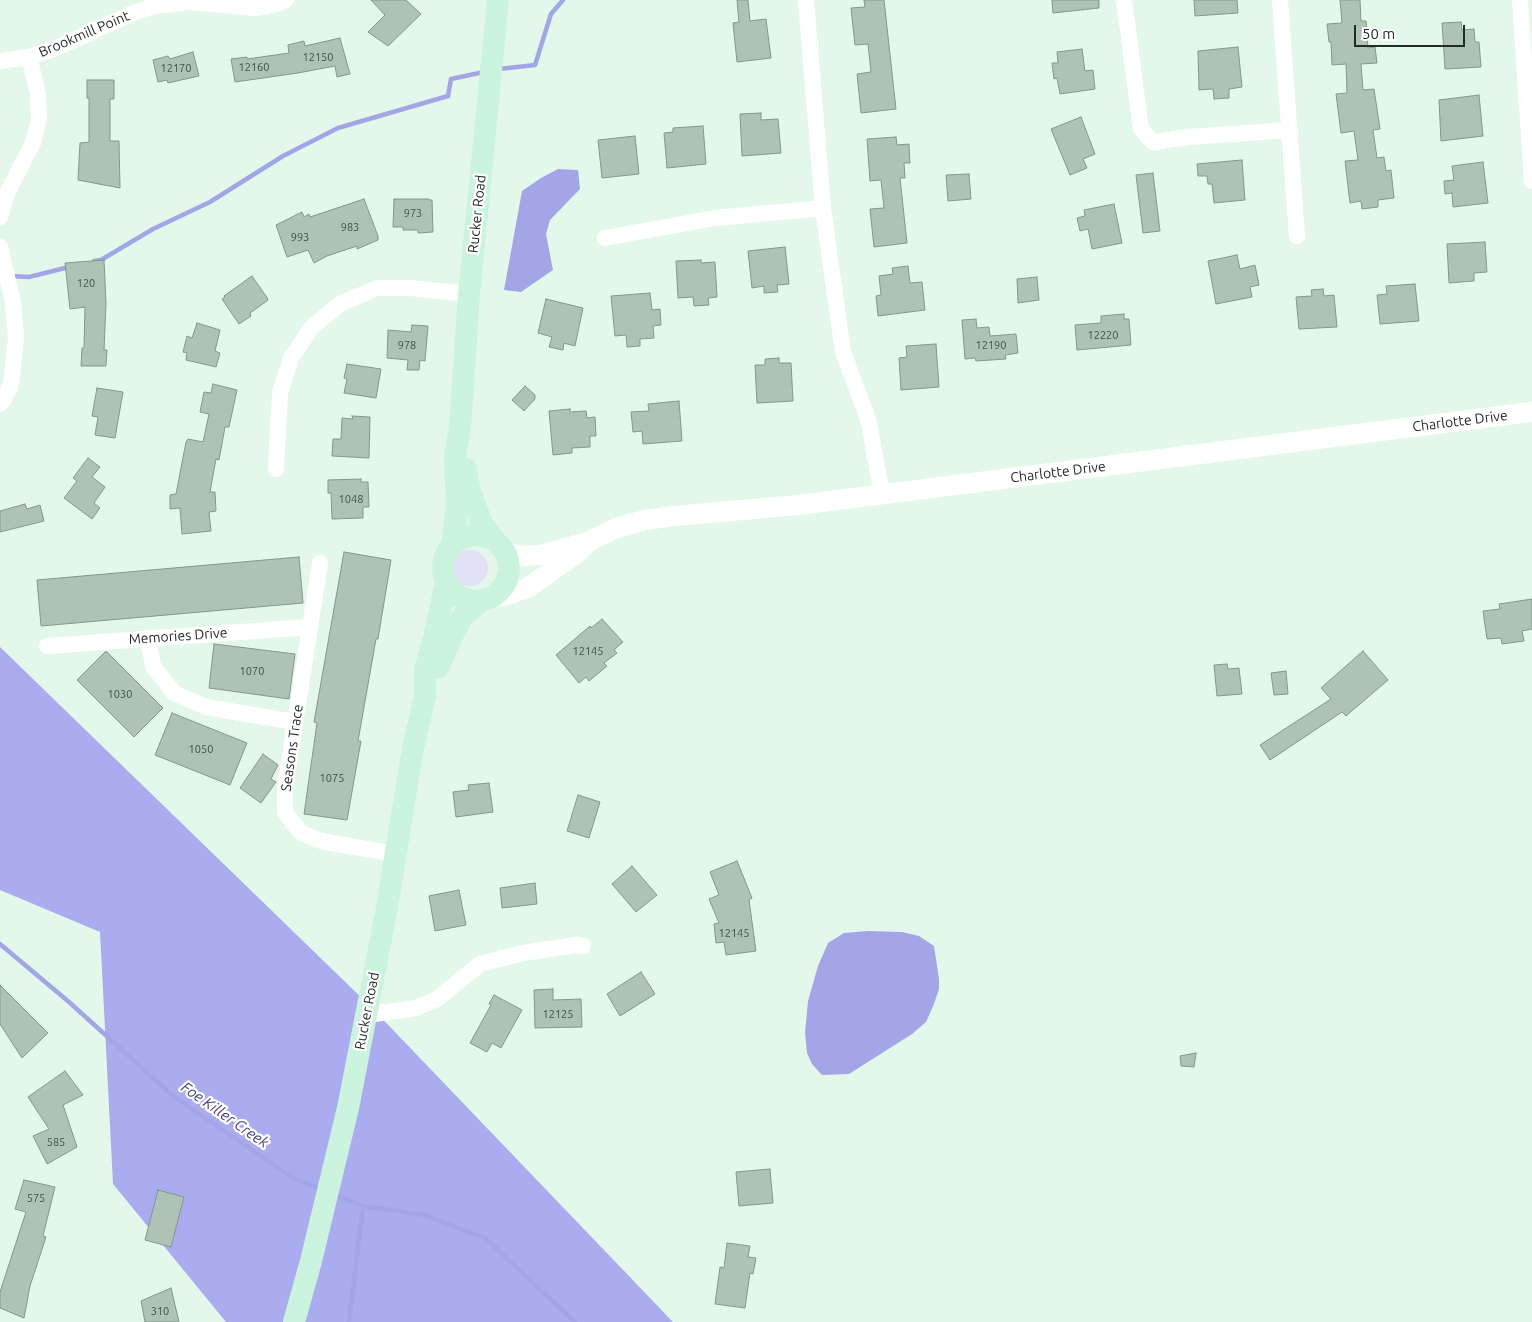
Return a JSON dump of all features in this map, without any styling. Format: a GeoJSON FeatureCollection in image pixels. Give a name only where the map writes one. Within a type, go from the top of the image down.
{"type":"FeatureCollection","features":[{"type":"Feature","properties":{"kind":"main road","name":"Rucker Road"},"geometry":{"type":"LineString","coordinates":[[452,546],[457,507],[455,456],[460,428],[469,294],[498,0]]}},
{"type":"Feature","properties":{"kind":"main road","name":"Rucker Road"},"geometry":{"type":"LineString","coordinates":[[460,428],[469,488],[482,524],[500,547]]}},
{"type":"Feature","properties":{"kind":"main road"},"geometry":{"type":"LineString","coordinates":[[467,536],[478,536],[488,538],[500,547],[508,562],[509,572],[499,592],[488,598],[468,600],[458,596],[450,589],[446,582],[443,568],[445,558],[452,546],[467,536]]}},
{"type":"Feature","properties":{"kind":"main road","name":"Rucker Road"},"geometry":{"type":"LineString","coordinates":[[425,696],[425,670],[446,582]]}},
{"type":"Feature","properties":{"kind":"main road","name":"Rucker Road"},"geometry":{"type":"LineString","coordinates":[[294,1322],[323,1213],[367,1014],[412,748],[425,696],[463,616],[488,598]]}},
{"type":"Feature","properties":{"kind":"street","name":"Brookmill Point"},"geometry":{"type":"LineString","coordinates":[[0,61],[29,57],[54,49],[133,13],[155,6],[189,2],[256,8],[277,4],[286,0]]}},
{"type":"Feature","properties":{"kind":"street"},"geometry":{"type":"LineString","coordinates":[[806,0],[823,208],[843,352],[869,422],[882,495]]}},
{"type":"Feature","properties":{"kind":"street"},"geometry":{"type":"LineString","coordinates":[[1124,0],[1141,129],[1153,142],[1289,130]]}},
{"type":"Feature","properties":{"kind":"street"},"geometry":{"type":"LineString","coordinates":[[1280,0],[1297,236]]}},
{"type":"Feature","properties":{"kind":"street"},"geometry":{"type":"LineString","coordinates":[[1520,0],[1532,181]]}},
{"type":"Feature","properties":{"kind":"street"},"geometry":{"type":"LineString","coordinates":[[0,216],[7,194],[33,143],[39,118],[38,94],[29,57]]}},
{"type":"Feature","properties":{"kind":"street"},"geometry":{"type":"LineString","coordinates":[[606,238],[716,218],[823,208]]}},
{"type":"Feature","properties":{"kind":"street"},"geometry":{"type":"LineString","coordinates":[[0,247],[13,302],[16,338],[11,384],[0,404]]}},
{"type":"Feature","properties":{"kind":"street"},"geometry":{"type":"LineString","coordinates":[[276,469],[280,393],[291,358],[312,327],[340,304],[377,288],[410,288],[469,294]]}},
{"type":"Feature","properties":{"kind":"street","name":"Charlotte Drive"},"geometry":{"type":"LineString","coordinates":[[500,547],[508,553],[523,556],[541,555],[588,542],[616,528],[645,520],[882,495],[1532,412]]}},
{"type":"Feature","properties":{"kind":"street","name":"Charlotte Drive"},"geometry":{"type":"LineString","coordinates":[[488,598],[508,595],[528,587],[577,553],[588,542]]}},
{"type":"Feature","properties":{"kind":"street","name":"Seasons Trace"},"geometry":{"type":"LineString","coordinates":[[320,563],[285,788],[285,812],[300,832],[321,841],[395,854]]}},
{"type":"Feature","properties":{"kind":"street","name":"Memories Drive"},"geometry":{"type":"LineString","coordinates":[[47,646],[310,627]]}},
{"type":"Feature","properties":{"kind":"street"},"geometry":{"type":"LineString","coordinates":[[148,638],[153,666],[174,693],[206,707],[295,722]]}},
{"type":"Feature","properties":{"kind":"street"},"geometry":{"type":"LineString","coordinates":[[367,1014],[416,1008],[437,999],[480,964],[523,953],[576,945],[583,946]]}},
{"type":"Feature","properties":{"kind":"shaded area"},"geometry":{"type":"Polygon","coordinates":[[[558,169],[578,170],[580,189],[550,220],[546,234],[553,270],[521,292],[504,290],[522,191],[558,169]]]}},
{"type":"Feature","properties":{"kind":"shaded area"},"geometry":{"type":"Polygon","coordinates":[[[470,550],[477,551],[483,555],[487,561],[487,575],[483,581],[477,585],[470,586],[463,585],[457,581],[453,575],[452,568],[453,561],[457,555],[463,551],[470,550]]]}},
{"type":"Feature","properties":{"kind":"shaded area"},"geometry":{"type":"Polygon","coordinates":[[[0,647],[370,1006],[673,1322],[226,1322],[113,1184],[100,932],[0,890],[0,647]]]}},
{"type":"Feature","properties":{"kind":"shaded area"},"geometry":{"type":"Polygon","coordinates":[[[868,931],[902,932],[919,936],[934,946],[939,989],[926,1022],[912,1034],[849,1074],[822,1075],[812,1064],[807,1053],[805,1033],[808,1001],[818,966],[828,943],[844,933],[868,931]]]}},
{"type":"Feature","properties":{"kind":"building"},"geometry":{"type":"Polygon","coordinates":[[[371,0],[406,0],[421,14],[388,46],[368,32],[385,15],[371,0]]]}},
{"type":"Feature","properties":{"kind":"building"},"geometry":{"type":"Polygon","coordinates":[[[737,0],[748,0],[750,21],[766,19],[771,58],[737,62],[733,23],[739,22],[737,0]]]}},
{"type":"Feature","properties":{"kind":"building"},"geometry":{"type":"Polygon","coordinates":[[[864,0],[884,0],[896,109],[861,113],[857,74],[871,72],[868,44],[855,45],[851,8],[865,7],[864,0]]]}},
{"type":"Feature","properties":{"kind":"building"},"geometry":{"type":"Polygon","coordinates":[[[1052,0],[1099,0],[1099,8],[1053,13],[1052,0]]]}},
{"type":"Feature","properties":{"kind":"building"},"geometry":{"type":"Polygon","coordinates":[[[1194,0],[1237,0],[1238,13],[1195,16],[1194,0]]]}},
{"type":"Feature","properties":{"kind":"building"},"geometry":{"type":"Polygon","coordinates":[[[1340,0],[1360,0],[1361,21],[1366,21],[1368,48],[1375,47],[1377,63],[1361,64],[1363,90],[1374,89],[1380,129],[1373,130],[1377,158],[1384,157],[1386,171],[1391,170],[1394,198],[1378,200],[1378,207],[1362,209],[1361,201],[1350,203],[1345,161],[1358,160],[1354,131],[1341,133],[1336,94],[1347,93],[1346,64],[1332,65],[1331,42],[1329,42],[1327,24],[1342,23],[1340,0]]]}},
{"type":"Feature","properties":{"kind":"building"},"geometry":{"type":"Polygon","coordinates":[[[1461,22],[1462,30],[1474,29],[1475,42],[1479,42],[1481,67],[1445,69],[1442,23],[1461,22]]]}},
{"type":"Feature","properties":{"kind":"building"},"geometry":{"type":"Polygon","coordinates":[[[340,38],[350,74],[337,77],[335,66],[235,82],[231,59],[247,57],[247,59],[289,53],[288,45],[304,41],[305,46],[340,38]]]}},
{"type":"Feature","properties":{"kind":"building"},"geometry":{"type":"Polygon","coordinates":[[[1238,47],[1242,87],[1229,89],[1229,98],[1214,99],[1213,89],[1199,90],[1198,51],[1238,47]]]}},
{"type":"Feature","properties":{"kind":"building"},"geometry":{"type":"Polygon","coordinates":[[[1082,49],[1085,71],[1093,70],[1095,89],[1060,94],[1057,78],[1054,79],[1052,63],[1058,63],[1057,52],[1082,49]]]}},
{"type":"Feature","properties":{"kind":"building"},"geometry":{"type":"Polygon","coordinates":[[[193,52],[199,76],[168,83],[167,80],[158,82],[153,60],[168,56],[170,59],[193,52]]]}},
{"type":"Feature","properties":{"kind":"building"},"geometry":{"type":"Polygon","coordinates":[[[87,80],[114,80],[114,99],[110,99],[110,141],[119,141],[120,188],[78,180],[80,143],[89,142],[87,80]]]}},
{"type":"Feature","properties":{"kind":"building"},"geometry":{"type":"Polygon","coordinates":[[[1479,95],[1483,136],[1441,141],[1439,100],[1479,95]]]}},
{"type":"Feature","properties":{"kind":"building"},"geometry":{"type":"Polygon","coordinates":[[[761,113],[761,120],[778,119],[781,153],[742,156],[740,114],[761,113]]]}},
{"type":"Feature","properties":{"kind":"building"},"geometry":{"type":"Polygon","coordinates":[[[1081,117],[1095,154],[1083,159],[1087,168],[1070,175],[1051,129],[1081,117]]]}},
{"type":"Feature","properties":{"kind":"building"},"geometry":{"type":"Polygon","coordinates":[[[703,126],[706,164],[667,168],[664,133],[673,132],[673,128],[703,126]]]}},
{"type":"Feature","properties":{"kind":"building"},"geometry":{"type":"Polygon","coordinates":[[[635,136],[639,174],[602,178],[598,140],[635,136]]]}},
{"type":"Feature","properties":{"kind":"building"},"geometry":{"type":"Polygon","coordinates":[[[896,137],[897,145],[909,144],[910,163],[904,163],[905,178],[900,178],[907,243],[874,247],[870,209],[884,208],[881,180],[870,181],[867,139],[896,137]]]}},
{"type":"Feature","properties":{"kind":"building"},"geometry":{"type":"Polygon","coordinates":[[[1242,160],[1245,200],[1214,203],[1212,184],[1208,184],[1207,176],[1198,176],[1197,164],[1242,160]]]}},
{"type":"Feature","properties":{"kind":"building"},"geometry":{"type":"Polygon","coordinates":[[[1483,162],[1488,203],[1453,207],[1452,193],[1445,194],[1444,181],[1454,180],[1452,166],[1483,162]]]}},
{"type":"Feature","properties":{"kind":"building"},"geometry":{"type":"Polygon","coordinates":[[[1153,173],[1160,231],[1143,233],[1136,175],[1153,173]]]}},
{"type":"Feature","properties":{"kind":"building"},"geometry":{"type":"Polygon","coordinates":[[[969,174],[971,199],[948,201],[946,175],[969,174]]]}},
{"type":"Feature","properties":{"kind":"building"},"geometry":{"type":"Polygon","coordinates":[[[364,199],[378,240],[357,249],[357,246],[327,256],[314,263],[308,250],[287,257],[276,225],[302,212],[304,217],[309,214],[310,217],[364,199]]]}},
{"type":"Feature","properties":{"kind":"building"},"geometry":{"type":"Polygon","coordinates":[[[394,199],[432,200],[433,232],[418,233],[418,230],[403,230],[403,227],[393,227],[394,199]]]}},
{"type":"Feature","properties":{"kind":"building"},"geometry":{"type":"Polygon","coordinates":[[[1114,204],[1122,243],[1092,249],[1088,229],[1080,231],[1077,218],[1085,216],[1084,210],[1114,204]]]}},
{"type":"Feature","properties":{"kind":"building"},"geometry":{"type":"Polygon","coordinates":[[[1485,242],[1487,272],[1474,273],[1474,281],[1449,283],[1447,244],[1485,242]]]}},
{"type":"Feature","properties":{"kind":"building"},"geometry":{"type":"Polygon","coordinates":[[[785,247],[789,284],[777,285],[778,292],[764,293],[764,286],[752,288],[748,251],[785,247]]]}},
{"type":"Feature","properties":{"kind":"building"},"geometry":{"type":"Polygon","coordinates":[[[1237,255],[1240,269],[1255,265],[1259,285],[1250,287],[1252,297],[1216,304],[1208,261],[1237,255]]]}},
{"type":"Feature","properties":{"kind":"building"},"geometry":{"type":"Polygon","coordinates":[[[104,260],[106,303],[104,350],[107,350],[106,366],[81,366],[82,348],[84,348],[85,307],[70,309],[65,263],[104,260]]]}},
{"type":"Feature","properties":{"kind":"building"},"geometry":{"type":"Polygon","coordinates":[[[701,260],[701,263],[715,262],[717,297],[708,298],[709,305],[694,306],[693,297],[678,298],[676,261],[701,260]]]}},
{"type":"Feature","properties":{"kind":"building"},"geometry":{"type":"Polygon","coordinates":[[[908,266],[910,283],[922,282],[925,310],[878,316],[876,296],[881,295],[879,276],[893,274],[892,268],[908,266]]]}},
{"type":"Feature","properties":{"kind":"building"},"geometry":{"type":"Polygon","coordinates":[[[252,276],[268,299],[250,313],[251,316],[239,324],[222,299],[252,276]]]}},
{"type":"Feature","properties":{"kind":"building"},"geometry":{"type":"Polygon","coordinates":[[[1037,277],[1039,300],[1018,303],[1017,279],[1037,277]]]}},
{"type":"Feature","properties":{"kind":"building"},"geometry":{"type":"Polygon","coordinates":[[[1415,284],[1419,321],[1380,324],[1377,295],[1387,294],[1386,286],[1415,284]]]}},
{"type":"Feature","properties":{"kind":"building"},"geometry":{"type":"Polygon","coordinates":[[[1323,289],[1324,296],[1334,295],[1337,327],[1299,329],[1296,297],[1312,296],[1311,290],[1323,289]]]}},
{"type":"Feature","properties":{"kind":"building"},"geometry":{"type":"Polygon","coordinates":[[[650,293],[652,310],[660,309],[661,325],[653,326],[654,338],[640,339],[640,346],[627,347],[626,335],[615,336],[611,296],[650,293]]]}},
{"type":"Feature","properties":{"kind":"building"},"geometry":{"type":"Polygon","coordinates":[[[546,299],[583,308],[575,346],[564,343],[563,350],[549,347],[552,337],[538,333],[546,299]]]}},
{"type":"Feature","properties":{"kind":"building"},"geometry":{"type":"Polygon","coordinates":[[[1124,314],[1124,319],[1129,319],[1131,345],[1077,350],[1075,325],[1101,323],[1101,316],[1124,314]]]}},
{"type":"Feature","properties":{"kind":"building"},"geometry":{"type":"Polygon","coordinates":[[[976,319],[977,328],[989,327],[990,336],[1016,334],[1018,353],[1005,355],[1006,359],[976,361],[975,358],[965,359],[962,320],[976,319]]]}},
{"type":"Feature","properties":{"kind":"building"},"geometry":{"type":"Polygon","coordinates":[[[197,323],[220,330],[215,351],[220,353],[216,367],[186,360],[187,353],[183,352],[187,336],[192,338],[197,323]]]}},
{"type":"Feature","properties":{"kind":"building"},"geometry":{"type":"Polygon","coordinates":[[[412,325],[428,326],[425,361],[420,360],[419,370],[407,370],[408,360],[387,358],[388,330],[411,332],[412,325]]]}},
{"type":"Feature","properties":{"kind":"building"},"geometry":{"type":"Polygon","coordinates":[[[936,344],[939,387],[901,390],[899,358],[907,357],[906,346],[936,344]]]}},
{"type":"Feature","properties":{"kind":"building"},"geometry":{"type":"Polygon","coordinates":[[[779,358],[779,363],[791,363],[793,401],[757,403],[755,365],[765,365],[765,359],[779,358]]]}},
{"type":"Feature","properties":{"kind":"building"},"geometry":{"type":"Polygon","coordinates":[[[347,364],[381,369],[376,398],[344,393],[347,379],[344,378],[347,364]]]}},
{"type":"Feature","properties":{"kind":"building"},"geometry":{"type":"Polygon","coordinates":[[[213,384],[237,390],[229,427],[225,427],[219,460],[216,459],[210,492],[215,492],[216,511],[209,512],[211,531],[182,534],[180,508],[170,509],[170,495],[176,494],[186,442],[188,439],[203,442],[209,414],[200,412],[204,392],[211,393],[213,384]]]}},
{"type":"Feature","properties":{"kind":"building"},"geometry":{"type":"Polygon","coordinates":[[[525,386],[535,395],[535,399],[524,411],[512,400],[525,386]]]}},
{"type":"Feature","properties":{"kind":"building"},"geometry":{"type":"Polygon","coordinates":[[[97,388],[123,392],[115,438],[95,435],[98,417],[92,416],[97,388]]]}},
{"type":"Feature","properties":{"kind":"building"},"geometry":{"type":"Polygon","coordinates":[[[679,401],[682,441],[643,444],[642,431],[633,432],[631,412],[649,411],[648,404],[679,401]]]}},
{"type":"Feature","properties":{"kind":"building"},"geometry":{"type":"Polygon","coordinates":[[[570,409],[570,412],[586,411],[587,418],[595,417],[596,436],[590,436],[590,447],[572,448],[572,453],[553,455],[549,411],[570,409]]]}},
{"type":"Feature","properties":{"kind":"building"},"geometry":{"type":"Polygon","coordinates":[[[352,416],[370,417],[369,458],[332,456],[333,439],[341,439],[342,418],[353,419],[352,416]]]}},
{"type":"Feature","properties":{"kind":"building"},"geometry":{"type":"Polygon","coordinates":[[[88,458],[100,467],[92,477],[105,487],[94,503],[100,508],[92,519],[64,498],[77,481],[73,478],[88,458]]]}},
{"type":"Feature","properties":{"kind":"building"},"geometry":{"type":"Polygon","coordinates":[[[361,479],[361,482],[368,482],[369,507],[363,507],[363,518],[332,519],[331,493],[328,493],[328,480],[361,479]]]}},
{"type":"Feature","properties":{"kind":"building"},"geometry":{"type":"Polygon","coordinates":[[[25,504],[27,509],[40,505],[44,521],[0,532],[0,511],[25,504]]]}},
{"type":"Feature","properties":{"kind":"building"},"geometry":{"type":"Polygon","coordinates":[[[344,552],[391,560],[358,741],[361,741],[347,820],[304,814],[317,723],[314,722],[344,552]]]}},
{"type":"Feature","properties":{"kind":"building"},"geometry":{"type":"Polygon","coordinates":[[[299,557],[303,603],[41,626],[37,580],[299,557]]]}},
{"type":"Feature","properties":{"kind":"building"},"geometry":{"type":"Polygon","coordinates":[[[1532,599],[1532,629],[1522,631],[1524,641],[1502,644],[1501,638],[1487,639],[1483,611],[1500,609],[1499,604],[1532,599]]]}},
{"type":"Feature","properties":{"kind":"building"},"geometry":{"type":"Polygon","coordinates":[[[602,619],[623,642],[614,650],[617,653],[604,663],[607,666],[589,681],[586,677],[579,683],[556,655],[590,626],[591,628],[602,619]]]}},
{"type":"Feature","properties":{"kind":"building"},"geometry":{"type":"Polygon","coordinates":[[[214,644],[295,654],[289,699],[209,688],[214,644]]]}},
{"type":"Feature","properties":{"kind":"building"},"geometry":{"type":"Polygon","coordinates":[[[1363,651],[1388,680],[1346,716],[1342,712],[1270,760],[1260,745],[1331,699],[1321,688],[1363,651]]]}},
{"type":"Feature","properties":{"kind":"building"},"geometry":{"type":"Polygon","coordinates":[[[105,652],[163,708],[134,737],[77,680],[105,652]]]}},
{"type":"Feature","properties":{"kind":"building"},"geometry":{"type":"Polygon","coordinates":[[[1227,664],[1228,669],[1239,668],[1242,694],[1217,696],[1214,665],[1227,664]]]}},
{"type":"Feature","properties":{"kind":"building"},"geometry":{"type":"Polygon","coordinates":[[[1286,671],[1288,694],[1274,695],[1271,673],[1286,671]]]}},
{"type":"Feature","properties":{"kind":"building"},"geometry":{"type":"Polygon","coordinates":[[[172,713],[247,743],[230,785],[155,755],[172,713]]]}},
{"type":"Feature","properties":{"kind":"building"},"geometry":{"type":"Polygon","coordinates":[[[263,754],[278,765],[271,779],[276,782],[261,803],[240,788],[263,754]]]}},
{"type":"Feature","properties":{"kind":"building"},"geometry":{"type":"Polygon","coordinates":[[[489,783],[493,812],[456,817],[453,792],[469,790],[468,785],[489,783]]]}},
{"type":"Feature","properties":{"kind":"building"},"geometry":{"type":"Polygon","coordinates":[[[578,795],[600,802],[589,838],[567,831],[578,795]]]}},
{"type":"Feature","properties":{"kind":"building"},"geometry":{"type":"Polygon","coordinates":[[[737,861],[752,898],[749,900],[756,951],[726,955],[724,942],[716,943],[714,924],[719,923],[709,899],[719,895],[710,872],[737,861]]]}},
{"type":"Feature","properties":{"kind":"building"},"geometry":{"type":"Polygon","coordinates":[[[632,866],[657,895],[636,912],[612,884],[632,866]]]}},
{"type":"Feature","properties":{"kind":"building"},"geometry":{"type":"Polygon","coordinates":[[[535,883],[537,904],[502,908],[500,888],[535,883]]]}},
{"type":"Feature","properties":{"kind":"building"},"geometry":{"type":"Polygon","coordinates":[[[459,890],[466,925],[435,931],[429,896],[459,890]]]}},
{"type":"Feature","properties":{"kind":"building"},"geometry":{"type":"Polygon","coordinates":[[[641,972],[655,994],[620,1016],[607,994],[641,972]]]}},
{"type":"Feature","properties":{"kind":"building"},"geometry":{"type":"Polygon","coordinates":[[[0,985],[48,1033],[22,1058],[0,1024],[0,985]]]}},
{"type":"Feature","properties":{"kind":"building"},"geometry":{"type":"Polygon","coordinates":[[[553,989],[553,1000],[581,999],[582,1027],[535,1028],[534,990],[553,989]]]}},
{"type":"Feature","properties":{"kind":"building"},"geometry":{"type":"Polygon","coordinates":[[[494,995],[522,1010],[501,1048],[492,1043],[487,1052],[470,1043],[491,1005],[489,1004],[494,995]]]}},
{"type":"Feature","properties":{"kind":"building"},"geometry":{"type":"Polygon","coordinates":[[[1196,1053],[1194,1067],[1181,1066],[1180,1056],[1196,1053]]]}},
{"type":"Feature","properties":{"kind":"building"},"geometry":{"type":"Polygon","coordinates":[[[65,1071],[83,1095],[63,1105],[77,1147],[47,1164],[33,1136],[49,1129],[28,1097],[65,1071]]]}},
{"type":"Feature","properties":{"kind":"building"},"geometry":{"type":"Polygon","coordinates":[[[770,1169],[773,1203],[739,1206],[736,1172],[770,1169]]]}},
{"type":"Feature","properties":{"kind":"building"},"geometry":{"type":"Polygon","coordinates":[[[24,1180],[55,1187],[43,1236],[46,1237],[30,1286],[24,1318],[0,1308],[0,1292],[26,1212],[15,1209],[24,1180]]]}},
{"type":"Feature","properties":{"kind":"building"},"geometry":{"type":"Polygon","coordinates":[[[158,1190],[184,1197],[171,1247],[145,1240],[158,1190]]]}},
{"type":"Feature","properties":{"kind":"building"},"geometry":{"type":"Polygon","coordinates":[[[727,1243],[750,1246],[748,1257],[756,1258],[753,1274],[750,1273],[745,1308],[715,1304],[720,1267],[724,1268],[727,1243]]]}},
{"type":"Feature","properties":{"kind":"building"},"geometry":{"type":"Polygon","coordinates":[[[171,1288],[179,1322],[145,1322],[141,1301],[171,1288]]]}},
{"type":"Feature","properties":{"kind":"waterway"},"geometry":{"type":"LineString","coordinates":[[499,69],[535,65],[551,14],[563,0]]}},
{"type":"Feature","properties":{"kind":"waterway"},"geometry":{"type":"LineString","coordinates":[[94,261],[101,260],[153,229],[210,202],[283,156],[338,128],[448,96],[451,79],[484,72]]}},
{"type":"Feature","properties":{"kind":"waterway"},"geometry":{"type":"LineString","coordinates":[[11,276],[29,277],[69,267]]}},
{"type":"Feature","properties":{"kind":"waterway","name":"Foe Killer Creek"},"geometry":{"type":"LineString","coordinates":[[0,944],[69,1002],[173,1096],[295,1179],[321,1189]]}},
{"type":"Feature","properties":{"kind":"waterway","name":"Foe Killer Creek"},"geometry":{"type":"LineString","coordinates":[[333,1194],[363,1206],[349,1322]]}},
{"type":"Feature","properties":{"kind":"waterway"},"geometry":{"type":"LineString","coordinates":[[363,1206],[424,1215],[485,1238],[575,1322]]}}]}
